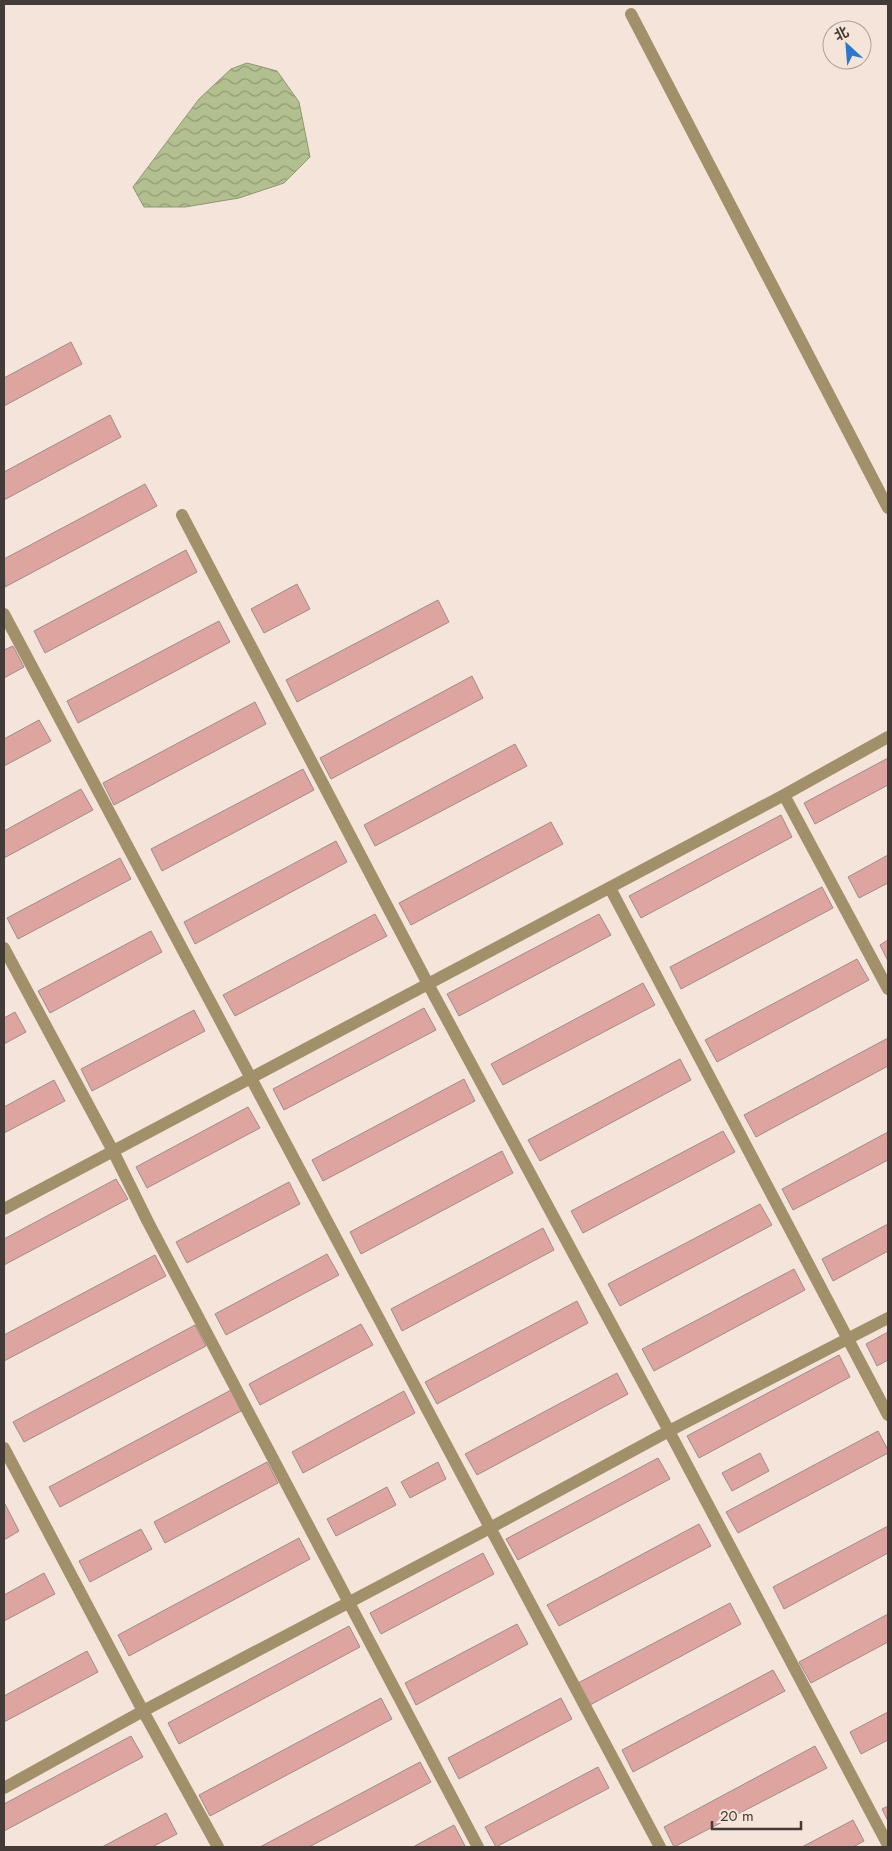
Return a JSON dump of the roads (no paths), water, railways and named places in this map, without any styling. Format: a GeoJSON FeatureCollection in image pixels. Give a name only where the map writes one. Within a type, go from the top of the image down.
{"type":"FeatureCollection","features":[{"type":"Feature","properties":{"kind":"street"},"geometry":{"type":"LineString","coordinates":[[631,14],[888,508]]}},
{"type":"Feature","properties":{"kind":"street"},"geometry":{"type":"LineString","coordinates":[[182,515],[428,984],[669,1431],[888,1845]]}},
{"type":"Feature","properties":{"kind":"street"},"geometry":{"type":"LineString","coordinates":[[4,614],[660,1847]]}},
{"type":"Feature","properties":{"kind":"street"},"geometry":{"type":"LineString","coordinates":[[4,1209],[784,796],[888,737]]}},
{"type":"Feature","properties":{"kind":"street"},"geometry":{"type":"LineString","coordinates":[[784,796],[888,989]]}},
{"type":"Feature","properties":{"kind":"street"},"geometry":{"type":"LineString","coordinates":[[610,888],[888,1415]]}},
{"type":"Feature","properties":{"kind":"street"},"geometry":{"type":"LineString","coordinates":[[4,948],[113,1151],[152,1231],[478,1847]]}},
{"type":"Feature","properties":{"kind":"street"},"geometry":{"type":"LineString","coordinates":[[4,1788],[143,1711],[490,1528],[669,1431],[888,1318]]}},
{"type":"Feature","properties":{"kind":"street"},"geometry":{"type":"LineString","coordinates":[[4,1448],[143,1711],[218,1847]]}},
{"type":"Feature","properties":{"kind":"water"},"geometry":{"type":"Polygon","coordinates":[[[247,63],[277,71],[299,102],[310,157],[284,183],[239,198],[185,207],[144,207],[133,187],[199,99],[231,69],[247,63]]]}}]}
